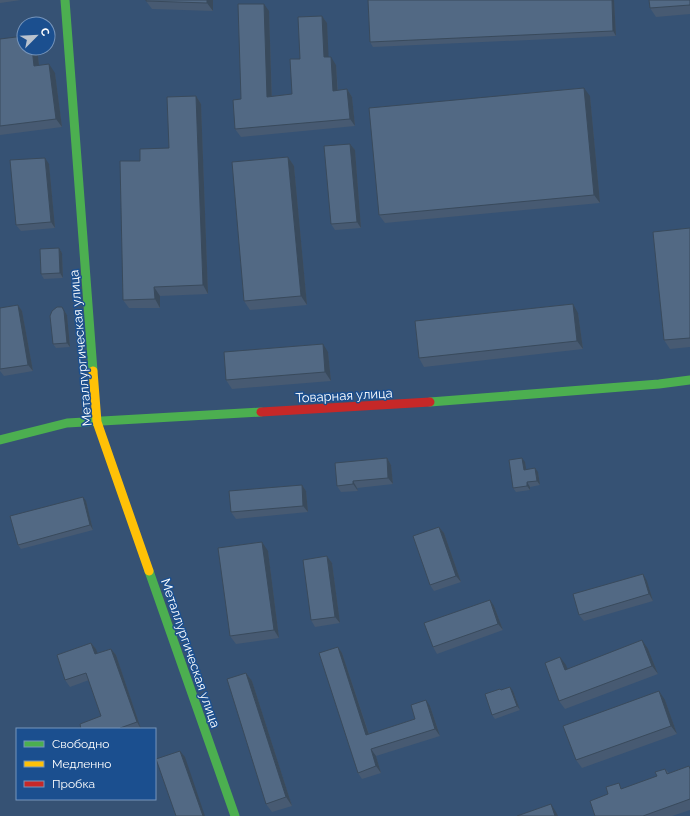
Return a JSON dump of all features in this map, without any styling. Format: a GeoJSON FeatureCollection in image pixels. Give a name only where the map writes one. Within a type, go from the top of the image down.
{"type":"FeatureCollection","features":[{"type":"Feature","properties":{"kind":"street","name":"Металлургическая улица"},"geometry":{"type":"LineString","coordinates":[[65,0],[97,422],[235,816]]}},
{"type":"Feature","properties":{"kind":"street","name":"Товарная улица"},"geometry":{"type":"LineString","coordinates":[[0,440],[67,423],[452,402],[690,380]]}},
{"type":"Feature","properties":{"kind":"building"},"geometry":{"type":"Polygon","coordinates":[[[207,0],[207,3],[146,1],[207,0]]]}},
{"type":"Feature","properties":{"kind":"building"},"geometry":{"type":"Polygon","coordinates":[[[368,0],[612,0],[613,31],[370,42],[368,0]]]}},
{"type":"Feature","properties":{"kind":"building"},"geometry":{"type":"Polygon","coordinates":[[[649,0],[690,0],[690,5],[650,8],[649,0]]]}},
{"type":"Feature","properties":{"kind":"building"},"geometry":{"type":"Polygon","coordinates":[[[238,4],[264,4],[267,97],[292,94],[290,59],[300,59],[298,17],[322,16],[324,57],[331,57],[333,91],[347,89],[350,119],[235,129],[233,100],[241,99],[238,4]]]}},
{"type":"Feature","properties":{"kind":"building"},"geometry":{"type":"Polygon","coordinates":[[[16,37],[16,56],[33,56],[34,66],[49,64],[56,119],[0,126],[0,39],[16,37]]]}},
{"type":"Feature","properties":{"kind":"building"},"geometry":{"type":"Polygon","coordinates":[[[584,88],[594,195],[379,215],[369,108],[584,88]]]}},
{"type":"Feature","properties":{"kind":"building"},"geometry":{"type":"Polygon","coordinates":[[[196,96],[203,285],[154,287],[155,299],[123,300],[120,161],[140,161],[140,149],[169,148],[167,97],[196,96]]]}},
{"type":"Feature","properties":{"kind":"building"},"geometry":{"type":"Polygon","coordinates":[[[350,144],[357,222],[331,224],[324,146],[350,144]]]}},
{"type":"Feature","properties":{"kind":"building"},"geometry":{"type":"Polygon","coordinates":[[[288,157],[301,296],[244,301],[232,162],[288,157]]]}},
{"type":"Feature","properties":{"kind":"building"},"geometry":{"type":"Polygon","coordinates":[[[45,158],[51,222],[16,225],[10,160],[45,158]]]}},
{"type":"Feature","properties":{"kind":"building"},"geometry":{"type":"Polygon","coordinates":[[[690,228],[690,338],[664,340],[653,232],[690,228]]]}},
{"type":"Feature","properties":{"kind":"building"},"geometry":{"type":"Polygon","coordinates":[[[59,248],[60,273],[41,274],[40,249],[59,248]]]}},
{"type":"Feature","properties":{"kind":"building"},"geometry":{"type":"Polygon","coordinates":[[[573,304],[577,341],[419,358],[415,321],[573,304]]]}},
{"type":"Feature","properties":{"kind":"building"},"geometry":{"type":"Polygon","coordinates":[[[18,305],[28,365],[0,369],[0,308],[18,305]]]}},
{"type":"Feature","properties":{"kind":"building"},"geometry":{"type":"Polygon","coordinates":[[[57,307],[62,307],[64,311],[67,343],[53,344],[50,316],[52,311],[57,307]]]}},
{"type":"Feature","properties":{"kind":"building"},"geometry":{"type":"Polygon","coordinates":[[[323,344],[325,372],[226,380],[224,352],[323,344]]]}},
{"type":"Feature","properties":{"kind":"building"},"geometry":{"type":"Polygon","coordinates":[[[387,458],[388,478],[353,481],[353,484],[337,486],[335,463],[387,458]]]}},
{"type":"Feature","properties":{"kind":"building"},"geometry":{"type":"Polygon","coordinates":[[[522,458],[524,470],[535,468],[537,481],[527,482],[527,486],[513,488],[509,460],[522,458]]]}},
{"type":"Feature","properties":{"kind":"building"},"geometry":{"type":"Polygon","coordinates":[[[302,485],[303,506],[231,512],[229,491],[302,485]]]}},
{"type":"Feature","properties":{"kind":"building"},"geometry":{"type":"Polygon","coordinates":[[[83,497],[90,525],[18,545],[10,516],[83,497]]]}},
{"type":"Feature","properties":{"kind":"building"},"geometry":{"type":"Polygon","coordinates":[[[439,527],[456,576],[430,585],[413,536],[439,527]]]}},
{"type":"Feature","properties":{"kind":"building"},"geometry":{"type":"Polygon","coordinates":[[[262,542],[274,630],[230,636],[218,548],[262,542]]]}},
{"type":"Feature","properties":{"kind":"building"},"geometry":{"type":"Polygon","coordinates":[[[327,556],[335,617],[311,620],[303,560],[327,556]]]}},
{"type":"Feature","properties":{"kind":"building"},"geometry":{"type":"Polygon","coordinates":[[[643,574],[649,594],[579,615],[573,594],[643,574]]]}},
{"type":"Feature","properties":{"kind":"building"},"geometry":{"type":"Polygon","coordinates":[[[490,600],[498,624],[433,647],[424,623],[490,600]]]}},
{"type":"Feature","properties":{"kind":"building"},"geometry":{"type":"Polygon","coordinates":[[[642,640],[652,666],[559,701],[545,663],[560,657],[565,670],[642,640]]]}},
{"type":"Feature","properties":{"kind":"building"},"geometry":{"type":"Polygon","coordinates":[[[91,643],[95,654],[111,649],[137,722],[120,728],[81,728],[80,724],[101,716],[86,673],[65,680],[57,655],[91,643]]]}},
{"type":"Feature","properties":{"kind":"building"},"geometry":{"type":"Polygon","coordinates":[[[338,647],[366,735],[415,719],[411,705],[426,700],[435,729],[371,749],[376,766],[358,773],[319,653],[338,647]]]}},
{"type":"Feature","properties":{"kind":"building"},"geometry":{"type":"Polygon","coordinates":[[[246,673],[286,797],[266,804],[227,679],[246,673]]]}},
{"type":"Feature","properties":{"kind":"building"},"geometry":{"type":"Polygon","coordinates":[[[510,687],[517,706],[492,715],[485,694],[510,687]]]}},
{"type":"Feature","properties":{"kind":"building"},"geometry":{"type":"Polygon","coordinates":[[[659,691],[671,726],[576,760],[563,726],[659,691]]]}},
{"type":"Feature","properties":{"kind":"building"},"geometry":{"type":"Polygon","coordinates":[[[180,751],[203,816],[176,816],[156,759],[180,751]]]}},
{"type":"Feature","properties":{"kind":"building"},"geometry":{"type":"Polygon","coordinates":[[[689,766],[690,799],[643,816],[595,816],[590,801],[608,794],[606,787],[619,783],[621,789],[657,776],[655,772],[665,769],[667,774],[689,766]]]}},
{"type":"Feature","properties":{"kind":"building"},"geometry":{"type":"Polygon","coordinates":[[[551,804],[555,816],[517,816],[551,804]]]}},
{"type":"Feature","properties":{"kind":"traffic: fast"},"geometry":{"type":"LineString","coordinates":[[65,0],[93,371]]}},
{"type":"Feature","properties":{"kind":"traffic: fast"},"geometry":{"type":"LineString","coordinates":[[430,402],[659,384],[690,380]]}},
{"type":"Feature","properties":{"kind":"traffic: fast"},"geometry":{"type":"LineString","coordinates":[[0,440],[67,423],[261,412]]}},
{"type":"Feature","properties":{"kind":"traffic: fast"},"geometry":{"type":"LineString","coordinates":[[149,571],[235,816]]}},
{"type":"Feature","properties":{"kind":"traffic: slow"},"geometry":{"type":"LineString","coordinates":[[93,371],[97,422],[149,571]]}},
{"type":"Feature","properties":{"kind":"traffic: jam"},"geometry":{"type":"LineString","coordinates":[[261,412],[430,402]]}}]}
